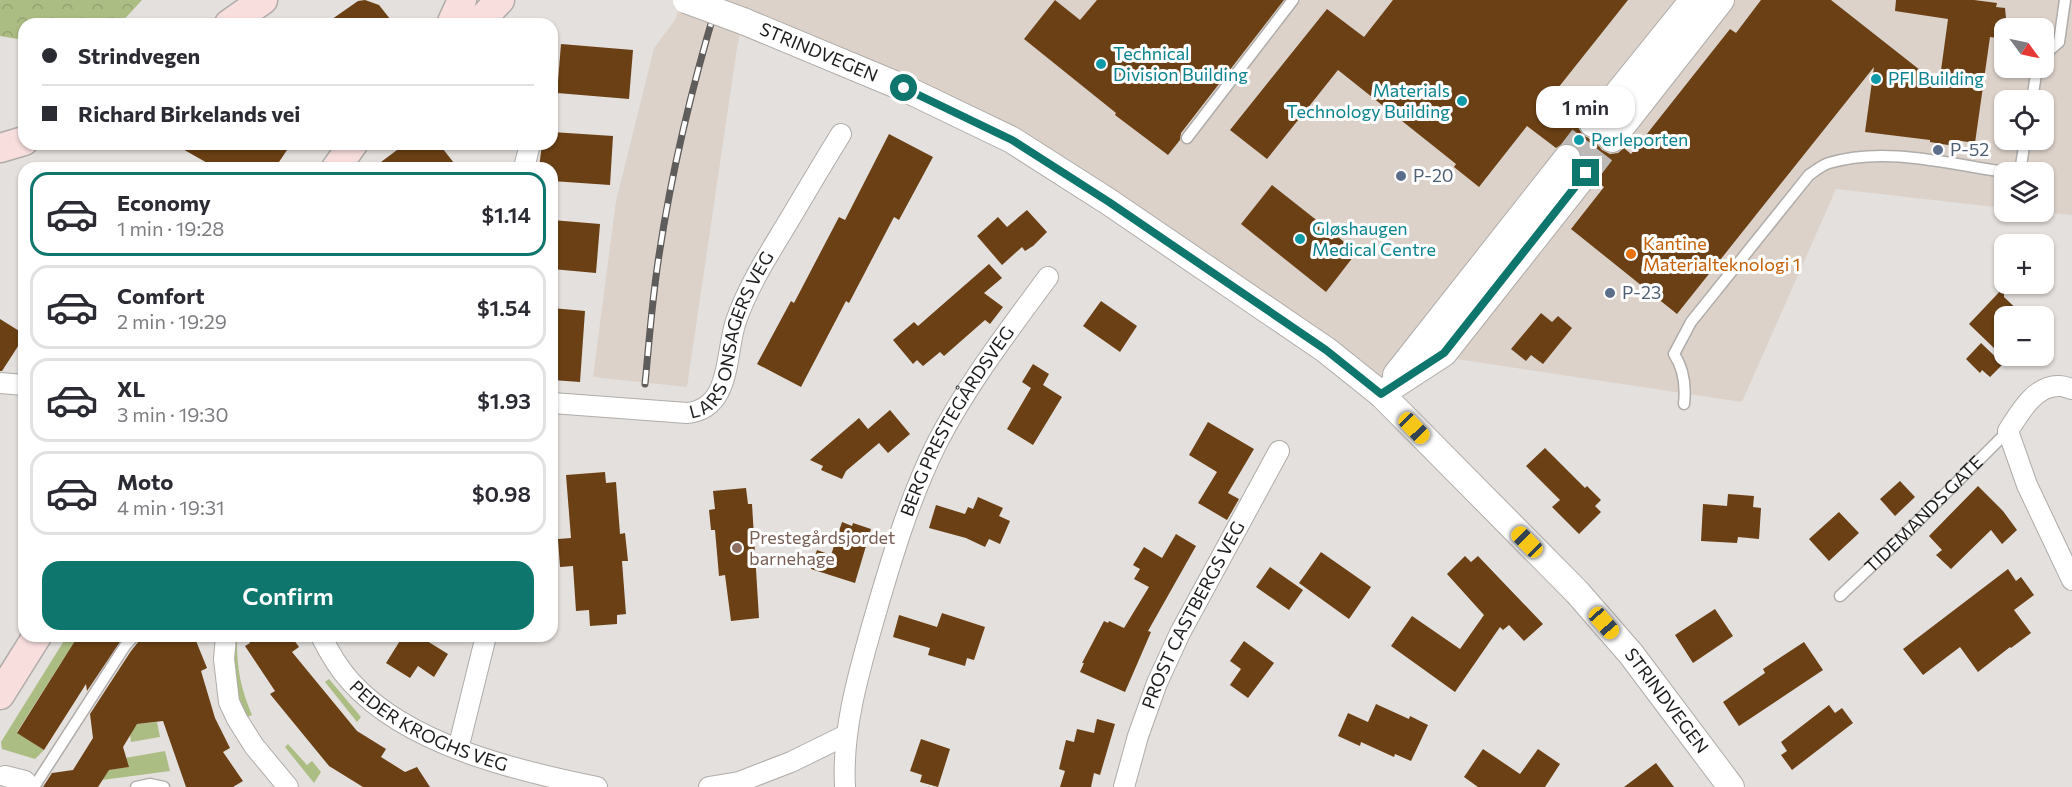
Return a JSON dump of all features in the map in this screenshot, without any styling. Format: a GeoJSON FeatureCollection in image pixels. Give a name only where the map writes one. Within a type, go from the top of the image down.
{"type":"FeatureCollection","features":[{"type":"Feature","properties":{"kind":"main road"},"geometry":{"type":"LineString","coordinates":[[238,18],[263,0]]}},
{"type":"Feature","properties":{"kind":"main road"},"geometry":{"type":"LineString","coordinates":[[454,18],[462,0]]}},
{"type":"Feature","properties":{"kind":"main road"},"geometry":{"type":"LineString","coordinates":[[483,18],[500,0]]}},
{"type":"Feature","properties":{"kind":"main road"},"geometry":{"type":"LineString","coordinates":[[0,148],[18,143]]}},
{"type":"Feature","properties":{"kind":"main road"},"geometry":{"type":"LineString","coordinates":[[0,695],[33,642]]}},
{"type":"Feature","properties":{"kind":"street","name":"STRINDVEGEN"},"geometry":{"type":"LineString","coordinates":[[686,0],[743,21],[904,88],[1012,140],[1109,202],[1326,350],[1381,394],[1577,592],[1631,654],[1731,787]]}},
{"type":"Feature","properties":{"kind":"street"},"geometry":{"type":"LineString","coordinates":[[1694,0],[1602,131],[1720,0]]}},
{"type":"Feature","properties":{"kind":"street","name":"LARS ONSAGERS VEG"},"geometry":{"type":"LineString","coordinates":[[558,403],[687,412],[701,409],[714,401],[723,383],[735,322],[744,300],[757,274],[841,134]]}},
{"type":"Feature","properties":{"kind":"street"},"geometry":{"type":"LineString","coordinates":[[1576,165],[1444,353],[1381,394],[1426,339],[1576,165]]}},
{"type":"Feature","properties":{"kind":"street","name":"BERG PRESTEGÅRDSVEG"},"geometry":{"type":"LineString","coordinates":[[845,787],[846,735],[863,656],[903,524],[937,443],[986,361],[1048,277]]}},
{"type":"Feature","properties":{"kind":"street"},"geometry":{"type":"LineString","coordinates":[[0,383],[18,384]]}},
{"type":"Feature","properties":{"kind":"street","name":"TIDEMANDS GATE"},"geometry":{"type":"LineString","coordinates":[[2008,431],[2027,402],[2040,392],[2057,386],[2072,389]]}},
{"type":"Feature","properties":{"kind":"street"},"geometry":{"type":"LineString","coordinates":[[2008,431],[2027,485],[2072,580]]}},
{"type":"Feature","properties":{"kind":"street","name":"PROST CASTBERGS VEG"},"geometry":{"type":"LineString","coordinates":[[1124,787],[1138,736],[1157,682],[1180,633],[1279,451]]}},
{"type":"Feature","properties":{"kind":"street"},"geometry":{"type":"LineString","coordinates":[[225,642],[224,659],[229,702],[254,746],[288,787]]}},
{"type":"Feature","properties":{"kind":"street","name":"PEDER KROGHS VEG"},"geometry":{"type":"LineString","coordinates":[[325,642],[339,666],[363,694],[402,722],[458,749],[550,778],[597,787]]}},
{"type":"Feature","properties":{"kind":"street"},"geometry":{"type":"LineString","coordinates":[[458,749],[485,642]]}},
{"type":"Feature","properties":{"kind":"street"},"geometry":{"type":"LineString","coordinates":[[709,787],[739,782],[791,762],[846,735]]}},
{"type":"Feature","properties":{"kind":"street"},"geometry":{"type":"LineString","coordinates":[[5,776],[25,781],[32,787]]}},
{"type":"Feature","properties":{"kind":"lane"},"geometry":{"type":"LineString","coordinates":[[1187,138],[1293,0]]}},
{"type":"Feature","properties":{"kind":"lane"},"geometry":{"type":"LineString","coordinates":[[2054,47],[2060,42],[2065,0]]}},
{"type":"Feature","properties":{"kind":"lane"},"geometry":{"type":"LineString","coordinates":[[1684,404],[1685,390],[1681,364],[1674,354],[1691,322],[1809,175],[1828,163],[1873,156],[1994,170]]}},
{"type":"Feature","properties":{"kind":"lane","name":"TIDEMANDS GATE"},"geometry":{"type":"LineString","coordinates":[[1840,596],[2008,431]]}},
{"type":"Feature","properties":{"kind":"lane"},"geometry":{"type":"LineString","coordinates":[[32,787],[129,642]]}},
{"type":"Feature","properties":{"kind":"lane"},"geometry":{"type":"LineString","coordinates":[[136,787],[150,784],[164,787]]}},
{"type":"Feature","properties":{"kind":"shaded area"},"geometry":{"type":"Polygon","coordinates":[[[682,0],[2072,0],[2072,215],[2054,213],[2054,162],[1994,162],[1994,207],[1836,189],[1742,402],[1456,359],[1381,394],[1109,202],[743,21],[737,48],[687,387],[593,377],[616,201],[654,48],[675,20],[682,0]]]}},
{"type":"Feature","properties":{"kind":"green space"},"geometry":{"type":"Polygon","coordinates":[[[0,0],[142,0],[126,18],[18,18],[18,39],[0,36],[0,0]]]}},
{"type":"Feature","properties":{"kind":"green space"},"geometry":{"type":"Polygon","coordinates":[[[63,642],[74,642],[17,732],[44,750],[35,759],[2,749],[1,742],[63,642]]]}},
{"type":"Feature","properties":{"kind":"green space"},"geometry":{"type":"Polygon","coordinates":[[[233,642],[237,642],[240,679],[252,715],[245,718],[234,678],[233,642]]]}},
{"type":"Feature","properties":{"kind":"green space"},"geometry":{"type":"Polygon","coordinates":[[[329,679],[361,717],[357,722],[325,682],[329,679]]]}},
{"type":"Feature","properties":{"kind":"green space"},"geometry":{"type":"Polygon","coordinates":[[[157,722],[160,737],[131,742],[130,734],[137,724],[157,722]]]}},
{"type":"Feature","properties":{"kind":"green space"},"geometry":{"type":"Polygon","coordinates":[[[288,744],[307,765],[312,761],[321,772],[314,783],[285,747],[288,744]]]}},
{"type":"Feature","properties":{"kind":"green space"},"geometry":{"type":"Polygon","coordinates":[[[165,751],[170,771],[102,780],[108,770],[128,767],[125,758],[165,751]]]}},
{"type":"Feature","properties":{"kind":"building"},"geometry":{"type":"Polygon","coordinates":[[[365,0],[379,5],[389,18],[334,18],[358,1],[365,0]]]}},
{"type":"Feature","properties":{"kind":"building"},"geometry":{"type":"Polygon","coordinates":[[[1055,0],[1080,20],[1097,0],[1284,0],[1181,133],[1180,140],[1168,155],[1115,115],[1116,113],[1024,39],[1055,0]]]}},
{"type":"Feature","properties":{"kind":"building"},"geometry":{"type":"Polygon","coordinates":[[[1393,0],[1628,0],[1554,93],[1581,115],[1578,122],[1583,135],[1590,139],[1597,138],[1602,150],[1610,154],[1618,153],[1624,148],[1631,154],[1730,29],[1736,33],[1761,0],[1831,0],[1939,85],[1948,19],[1895,11],[1896,0],[1974,0],[1997,3],[1996,7],[2005,8],[2006,18],[1994,18],[1994,38],[1990,37],[1975,143],[1955,140],[1954,146],[1930,142],[1930,140],[1865,132],[1874,67],[1677,314],[1571,229],[1604,187],[1598,182],[1601,175],[1596,162],[1589,158],[1582,159],[1581,152],[1570,143],[1556,148],[1527,126],[1479,187],[1454,167],[1456,164],[1338,70],[1267,159],[1230,130],[1327,9],[1364,37],[1393,0]]]}},
{"type":"Feature","properties":{"kind":"building"},"geometry":{"type":"Polygon","coordinates":[[[561,44],[633,50],[629,99],[558,93],[561,44]]]}},
{"type":"Feature","properties":{"kind":"building"},"geometry":{"type":"Polygon","coordinates":[[[558,132],[613,136],[610,185],[558,181],[558,162],[540,162],[541,150],[558,150],[558,132]]]}},
{"type":"Feature","properties":{"kind":"building"},"geometry":{"type":"Polygon","coordinates":[[[889,134],[933,157],[899,220],[894,217],[801,387],[757,364],[791,301],[794,303],[839,217],[845,220],[889,134]]]}},
{"type":"Feature","properties":{"kind":"building"},"geometry":{"type":"Polygon","coordinates":[[[184,150],[287,150],[279,162],[206,162],[184,150]]]}},
{"type":"Feature","properties":{"kind":"building"},"geometry":{"type":"Polygon","coordinates":[[[397,150],[444,150],[453,162],[381,162],[397,150]]]}},
{"type":"Feature","properties":{"kind":"building","name":"Gløshaugen Medical Centre"},"geometry":{"type":"Polygon","coordinates":[[[1272,185],[1357,252],[1326,292],[1241,224],[1272,185]]]}},
{"type":"Feature","properties":{"kind":"building"},"geometry":{"type":"Polygon","coordinates":[[[1027,210],[1047,232],[1033,246],[1025,251],[1022,247],[1002,265],[977,236],[998,217],[1007,227],[1027,210]]]}},
{"type":"Feature","properties":{"kind":"building"},"geometry":{"type":"Polygon","coordinates":[[[558,220],[600,224],[596,273],[558,270],[558,220]]]}},
{"type":"Feature","properties":{"kind":"building"},"geometry":{"type":"Polygon","coordinates":[[[989,264],[1002,278],[984,293],[1003,307],[990,324],[985,320],[944,356],[940,352],[923,366],[917,360],[913,364],[893,340],[914,322],[918,326],[989,264]]]}},
{"type":"Feature","properties":{"kind":"building"},"geometry":{"type":"Polygon","coordinates":[[[1997,294],[2004,294],[2004,297],[2013,306],[1994,306],[1994,348],[1969,324],[1997,294]]]}},
{"type":"Feature","properties":{"kind":"building"},"geometry":{"type":"Polygon","coordinates":[[[1101,301],[1137,326],[1120,352],[1083,326],[1101,301]]]}},
{"type":"Feature","properties":{"kind":"building"},"geometry":{"type":"Polygon","coordinates":[[[558,309],[585,311],[580,382],[558,380],[558,309]]]}},
{"type":"Feature","properties":{"kind":"building"},"geometry":{"type":"Polygon","coordinates":[[[1541,313],[1552,322],[1558,316],[1572,328],[1543,364],[1531,355],[1526,361],[1511,349],[1541,313]]]}},
{"type":"Feature","properties":{"kind":"building"},"geometry":{"type":"Polygon","coordinates":[[[0,319],[18,330],[18,346],[0,371],[0,319]]]}},
{"type":"Feature","properties":{"kind":"building"},"geometry":{"type":"Polygon","coordinates":[[[1981,343],[1994,355],[1994,366],[2001,366],[1990,377],[1982,370],[1980,373],[1966,359],[1981,343]]]}},
{"type":"Feature","properties":{"kind":"building"},"geometry":{"type":"Polygon","coordinates":[[[1033,364],[1049,374],[1043,385],[1062,397],[1033,445],[1007,429],[1031,388],[1022,382],[1033,364]]]}},
{"type":"Feature","properties":{"kind":"building"},"geometry":{"type":"Polygon","coordinates":[[[890,410],[910,434],[888,453],[879,443],[846,471],[842,479],[821,470],[823,466],[810,460],[859,418],[868,429],[890,410]]]}},
{"type":"Feature","properties":{"kind":"building"},"geometry":{"type":"Polygon","coordinates":[[[1208,422],[1254,449],[1228,493],[1239,499],[1227,520],[1198,503],[1217,472],[1189,455],[1208,422]]]}},
{"type":"Feature","properties":{"kind":"building"},"geometry":{"type":"Polygon","coordinates":[[[1545,448],[1585,488],[1587,486],[1601,500],[1595,506],[1601,512],[1579,534],[1552,507],[1560,500],[1526,466],[1545,448]]]}},
{"type":"Feature","properties":{"kind":"building"},"geometry":{"type":"Polygon","coordinates":[[[605,472],[606,483],[616,482],[620,534],[625,533],[628,561],[622,561],[626,614],[617,615],[617,624],[590,626],[589,610],[576,611],[573,566],[560,567],[558,539],[571,538],[566,475],[605,472]]]}},
{"type":"Feature","properties":{"kind":"building"},"geometry":{"type":"Polygon","coordinates":[[[1900,481],[1915,497],[1895,516],[1880,499],[1900,481]]]}},
{"type":"Feature","properties":{"kind":"building"},"geometry":{"type":"Polygon","coordinates":[[[1978,486],[2003,511],[2017,530],[2002,544],[1991,530],[1951,569],[1936,555],[1942,550],[1929,536],[1978,486]]]}},
{"type":"Feature","properties":{"kind":"building"},"geometry":{"type":"Polygon","coordinates":[[[746,488],[748,504],[752,504],[759,618],[731,621],[725,575],[719,576],[715,530],[711,530],[709,510],[715,509],[713,491],[746,488]]]}},
{"type":"Feature","properties":{"kind":"building"},"geometry":{"type":"Polygon","coordinates":[[[1728,494],[1754,496],[1753,507],[1761,508],[1759,539],[1738,537],[1737,543],[1701,541],[1703,504],[1727,506],[1728,494]]]}},
{"type":"Feature","properties":{"kind":"building"},"geometry":{"type":"Polygon","coordinates":[[[978,497],[1003,508],[999,516],[1010,521],[1000,544],[989,539],[985,547],[966,538],[929,528],[936,505],[965,514],[968,507],[973,509],[978,497]]]}},
{"type":"Feature","properties":{"kind":"building"},"geometry":{"type":"Polygon","coordinates":[[[1839,512],[1859,533],[1829,561],[1809,539],[1839,512]]]}},
{"type":"Feature","properties":{"kind":"building"},"geometry":{"type":"Polygon","coordinates":[[[842,522],[871,529],[855,583],[811,569],[817,550],[831,555],[842,522]]]}},
{"type":"Feature","properties":{"kind":"building"},"geometry":{"type":"Polygon","coordinates":[[[1176,534],[1196,546],[1148,631],[1151,632],[1125,692],[1080,672],[1084,663],[1082,663],[1104,621],[1124,628],[1149,587],[1134,579],[1140,569],[1133,565],[1144,547],[1162,558],[1176,534]]]}},
{"type":"Feature","properties":{"kind":"building"},"geometry":{"type":"Polygon","coordinates":[[[1321,552],[1371,587],[1349,619],[1299,583],[1321,552]]]}},
{"type":"Feature","properties":{"kind":"building"},"geometry":{"type":"Polygon","coordinates":[[[1465,556],[1471,562],[1478,556],[1543,624],[1524,641],[1509,625],[1503,630],[1500,627],[1455,692],[1391,646],[1412,616],[1460,649],[1484,615],[1447,574],[1465,556]]]}},
{"type":"Feature","properties":{"kind":"building"},"geometry":{"type":"Polygon","coordinates":[[[1270,567],[1303,590],[1289,610],[1256,587],[1270,567]]]}},
{"type":"Feature","properties":{"kind":"building"},"geometry":{"type":"Polygon","coordinates":[[[2008,569],[2016,581],[2021,577],[2034,595],[2014,610],[2031,633],[1978,672],[1960,647],[1923,675],[1903,649],[2008,569]]]}},
{"type":"Feature","properties":{"kind":"building"},"geometry":{"type":"Polygon","coordinates":[[[1715,609],[1733,636],[1693,663],[1675,635],[1715,609]]]}},
{"type":"Feature","properties":{"kind":"building"},"geometry":{"type":"Polygon","coordinates":[[[942,613],[985,627],[974,660],[967,658],[965,666],[928,655],[930,648],[893,637],[899,615],[937,627],[942,613]]]}},
{"type":"Feature","properties":{"kind":"building"},"geometry":{"type":"Polygon","coordinates":[[[1244,641],[1274,663],[1248,698],[1230,685],[1241,669],[1230,661],[1244,641]]]}},
{"type":"Feature","properties":{"kind":"building"},"geometry":{"type":"Polygon","coordinates":[[[74,642],[120,642],[87,691],[86,684],[44,750],[17,733],[74,642]]]}},
{"type":"Feature","properties":{"kind":"building"},"geometry":{"type":"Polygon","coordinates":[[[138,642],[196,642],[207,668],[201,671],[215,718],[230,748],[223,752],[243,781],[233,787],[186,787],[163,721],[137,724],[123,747],[129,767],[109,770],[98,787],[43,787],[52,773],[73,770],[93,738],[90,714],[138,642]]]}},
{"type":"Feature","properties":{"kind":"building"},"geometry":{"type":"Polygon","coordinates":[[[295,642],[299,647],[292,652],[357,731],[386,749],[381,757],[405,772],[417,767],[430,787],[363,787],[329,766],[270,694],[275,691],[245,646],[250,643],[295,642]]]}},
{"type":"Feature","properties":{"kind":"building"},"geometry":{"type":"Polygon","coordinates":[[[399,642],[429,642],[448,654],[434,677],[418,666],[410,678],[386,663],[399,642]]]}},
{"type":"Feature","properties":{"kind":"building"},"geometry":{"type":"Polygon","coordinates":[[[1804,642],[1823,670],[1739,726],[1723,702],[1765,673],[1763,669],[1804,642]]]}},
{"type":"Feature","properties":{"kind":"building"},"geometry":{"type":"Polygon","coordinates":[[[1376,704],[1428,725],[1411,761],[1395,754],[1394,757],[1361,742],[1360,746],[1338,736],[1348,713],[1368,722],[1376,704]]]}},
{"type":"Feature","properties":{"kind":"building"},"geometry":{"type":"Polygon","coordinates":[[[1829,705],[1835,713],[1842,708],[1853,723],[1792,770],[1781,755],[1787,751],[1781,742],[1829,705]]]}},
{"type":"Feature","properties":{"kind":"building"},"geometry":{"type":"Polygon","coordinates":[[[1097,719],[1115,724],[1100,775],[1094,773],[1091,787],[1060,787],[1065,771],[1059,769],[1066,740],[1074,742],[1077,729],[1094,733],[1097,719]]]}},
{"type":"Feature","properties":{"kind":"building"},"geometry":{"type":"Polygon","coordinates":[[[921,739],[950,749],[938,787],[920,782],[922,775],[910,771],[921,739]]]}},
{"type":"Feature","properties":{"kind":"building"},"geometry":{"type":"Polygon","coordinates":[[[1483,749],[1520,774],[1538,749],[1560,764],[1545,787],[1478,787],[1464,777],[1483,749]]]}},
{"type":"Feature","properties":{"kind":"building"},"geometry":{"type":"Polygon","coordinates":[[[1656,763],[1674,787],[1624,787],[1656,763]]]}},
{"type":"Feature","properties":{"kind":"tunnel"},"geometry":{"type":"LineString","coordinates":[[1567,158],[1593,124]]}},
{"type":"Feature","properties":{"kind":"tunnel"},"geometry":{"type":"LineString","coordinates":[[1586,173],[1612,139]]}},
{"type":"Feature","properties":{"kind":"railway"},"geometry":{"type":"LineString","coordinates":[[645,384],[656,277],[669,196],[691,97],[718,0]]}},
{"type":"Feature","properties":{"kind":"place","name":"Technical Division Building"},"geometry":{"type":"Point","coordinates":[1101,64]}},
{"type":"Feature","properties":{"kind":"place","name":"PFI Building"},"geometry":{"type":"Point","coordinates":[1876,79]}},
{"type":"Feature","properties":{"kind":"place","name":"Materials Technology Building"},"geometry":{"type":"Point","coordinates":[1462,101]}},
{"type":"Feature","properties":{"kind":"place","name":"Perleporten"},"geometry":{"type":"Point","coordinates":[1579,140]}},
{"type":"Feature","properties":{"kind":"place","name":"P-52"},"geometry":{"type":"Point","coordinates":[1938,150]}},
{"type":"Feature","properties":{"kind":"place","name":"P-20"},"geometry":{"type":"Point","coordinates":[1401,176]}},
{"type":"Feature","properties":{"kind":"place","name":"Gløshaugen Medical Centre"},"geometry":{"type":"Point","coordinates":[1300,239]}},
{"type":"Feature","properties":{"kind":"place","name":"Kantine Materialteknologi 1"},"geometry":{"type":"Point","coordinates":[1631,254]}},
{"type":"Feature","properties":{"kind":"place","name":"P-23"},"geometry":{"type":"Point","coordinates":[1610,293]}},
{"type":"Feature","properties":{"kind":"place","name":"Prestegårdsjordet barnehage"},"geometry":{"type":"Point","coordinates":[737,548]}},
{"type":"Feature","properties":{"kind":"route"},"geometry":{"type":"LineString","coordinates":[[904,88],[1012,140],[1109,202],[1326,350],[1381,394],[1444,353],[1586,173]]}}]}
